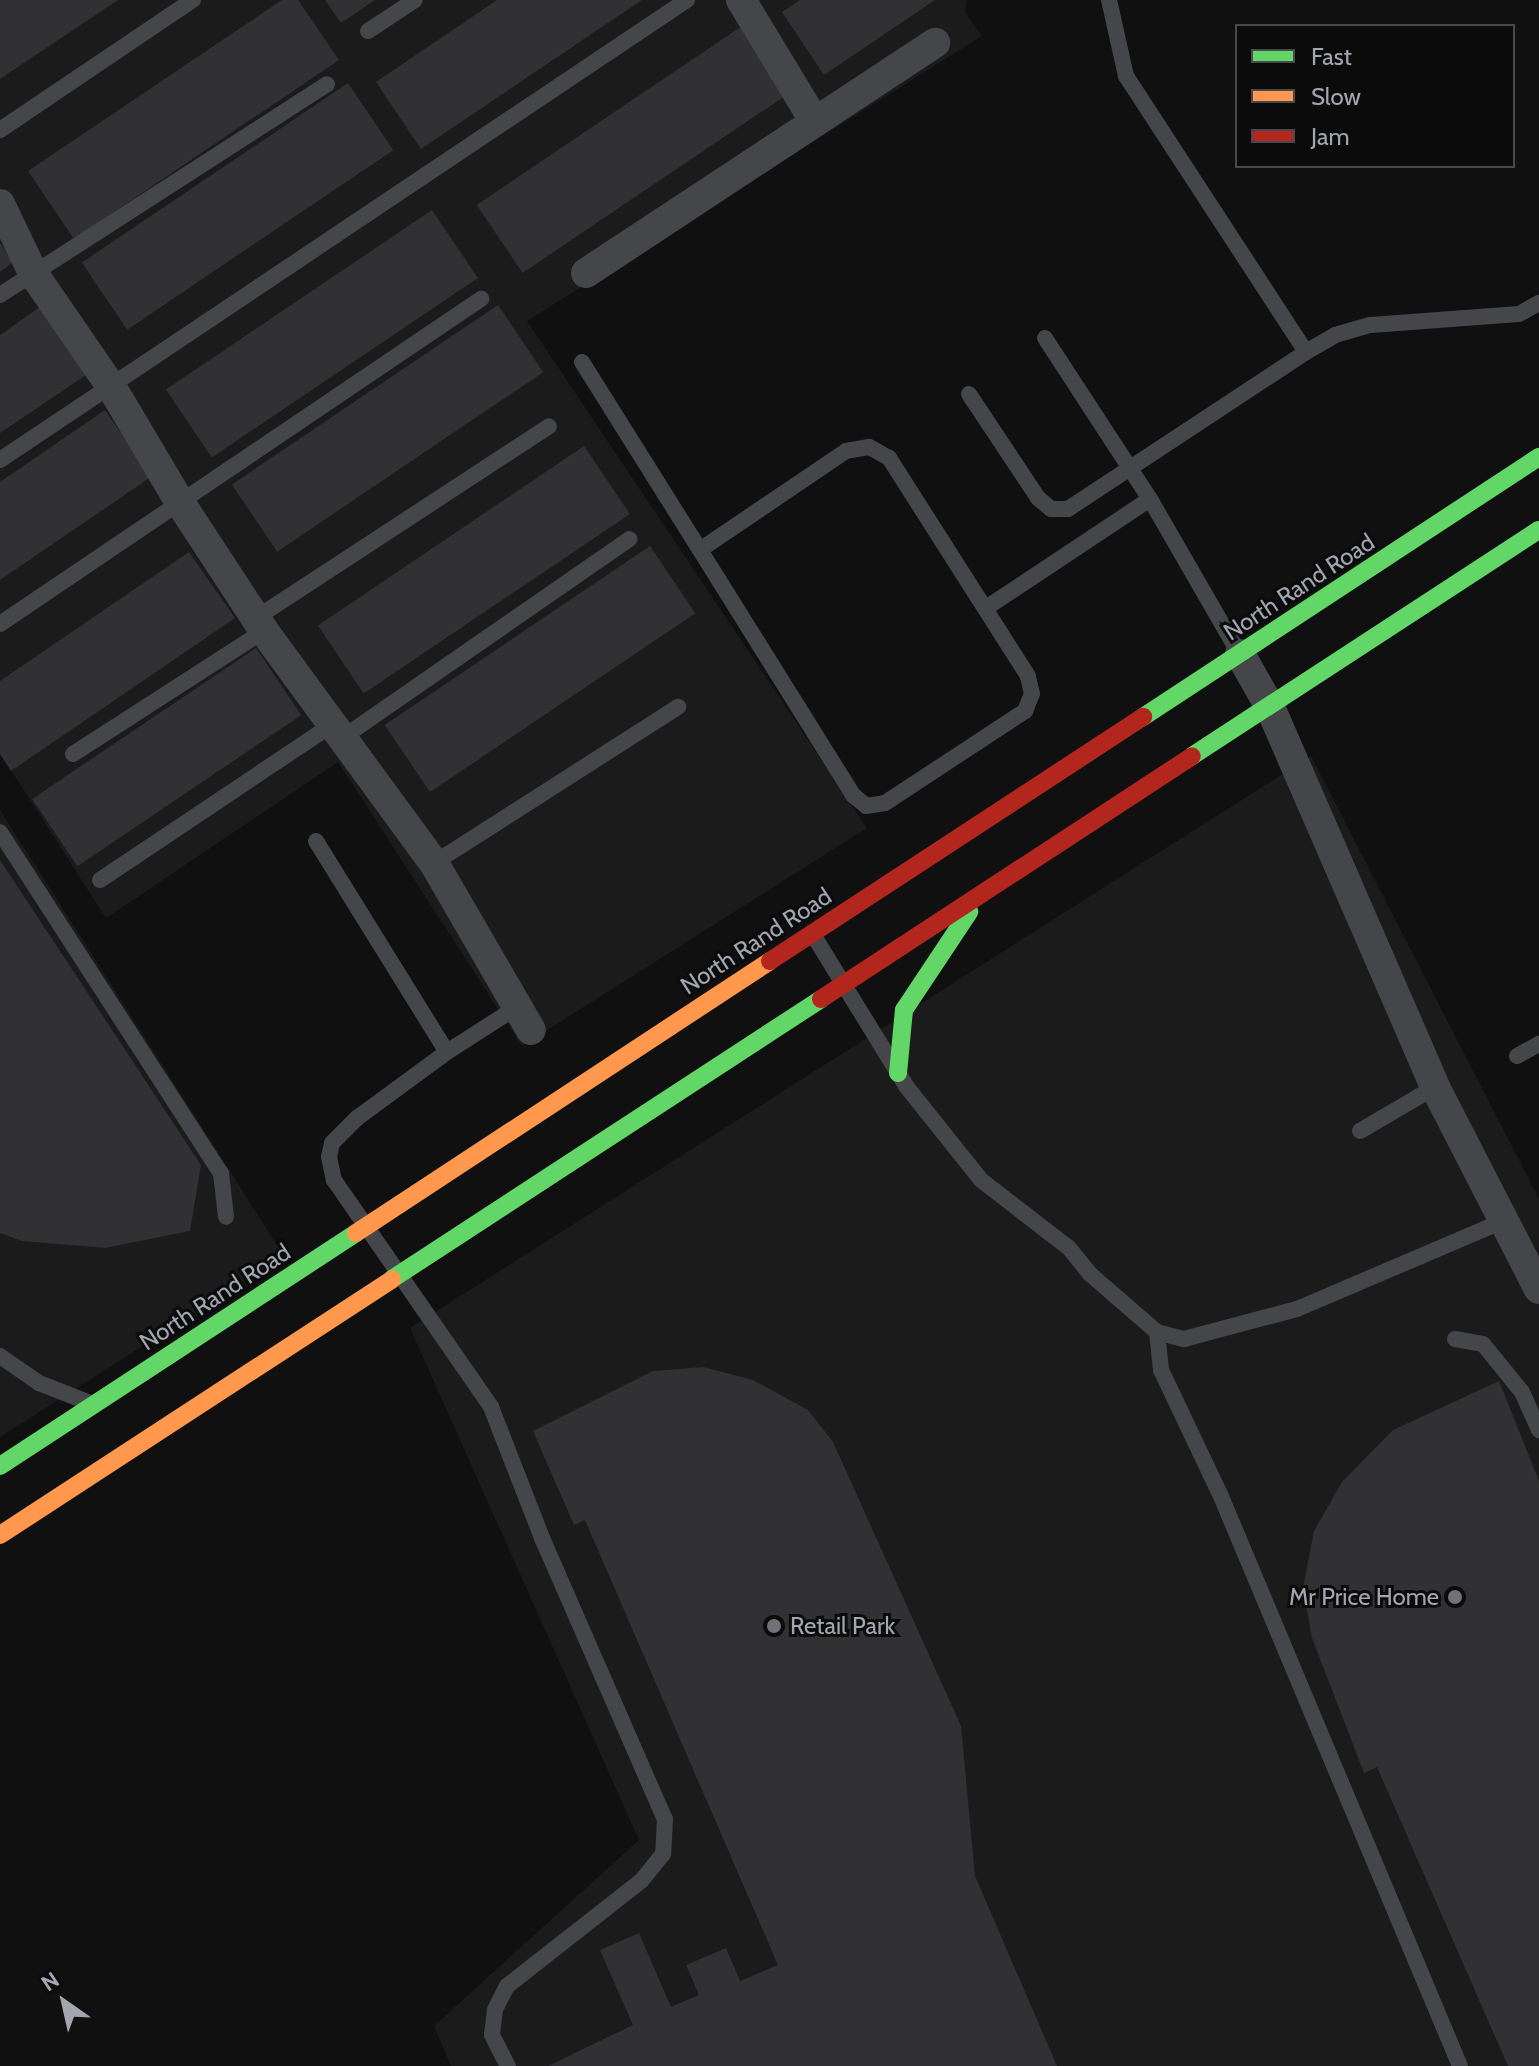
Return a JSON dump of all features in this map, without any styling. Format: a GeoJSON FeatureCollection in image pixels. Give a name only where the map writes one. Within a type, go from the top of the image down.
{"type":"FeatureCollection","features":[{"type":"Feature","properties":{"kind":"main road","name":"North Rand Road"},"geometry":{"type":"LineString","coordinates":[[0,1466],[1539,457]]}},
{"type":"Feature","properties":{"kind":"main road"},"geometry":{"type":"LineString","coordinates":[[0,1535],[1539,530]]}},
{"type":"Feature","properties":{"kind":"main road"},"geometry":{"type":"LineString","coordinates":[[898,1073],[904,1010],[981,895]]}},
{"type":"Feature","properties":{"kind":"street"},"geometry":{"type":"LineString","coordinates":[[741,0],[815,122]]}},
{"type":"Feature","properties":{"kind":"street"},"geometry":{"type":"LineString","coordinates":[[586,273],[935,43]]}},
{"type":"Feature","properties":{"kind":"street"},"geometry":{"type":"LineString","coordinates":[[0,204],[33,273],[112,388],[181,504],[260,624],[434,863],[524,1019]]}},
{"type":"Feature","properties":{"kind":"street"},"geometry":{"type":"LineString","coordinates":[[1240,654],[1270,707],[1435,1087],[1539,1289]]}},
{"type":"Feature","properties":{"kind":"lane"},"geometry":{"type":"LineString","coordinates":[[0,130],[193,0]]}},
{"type":"Feature","properties":{"kind":"lane"},"geometry":{"type":"LineString","coordinates":[[368,31],[415,0]]}},
{"type":"Feature","properties":{"kind":"lane"},"geometry":{"type":"LineString","coordinates":[[0,460],[112,388],[687,0]]}},
{"type":"Feature","properties":{"kind":"lane"},"geometry":{"type":"LineString","coordinates":[[1109,0],[1126,76],[1306,352]]}},
{"type":"Feature","properties":{"kind":"lane"},"geometry":{"type":"LineString","coordinates":[[0,295],[327,84]]}},
{"type":"Feature","properties":{"kind":"lane"},"geometry":{"type":"LineString","coordinates":[[0,624],[481,299]]}},
{"type":"Feature","properties":{"kind":"lane"},"geometry":{"type":"LineString","coordinates":[[969,394],[1038,498],[1051,509],[1068,509],[1335,335],[1371,325],[1519,314],[1539,303]]}},
{"type":"Feature","properties":{"kind":"lane"},"geometry":{"type":"LineString","coordinates":[[1045,338],[1150,499],[1240,654]]}},
{"type":"Feature","properties":{"kind":"lane"},"geometry":{"type":"LineString","coordinates":[[582,362],[853,795],[866,806],[885,803],[1025,711],[1032,694],[1028,676],[889,458],[869,447],[846,451],[700,550]]}},
{"type":"Feature","properties":{"kind":"lane"},"geometry":{"type":"LineString","coordinates":[[73,754],[549,426]]}},
{"type":"Feature","properties":{"kind":"lane"},"geometry":{"type":"LineString","coordinates":[[986,608],[1150,499]]}},
{"type":"Feature","properties":{"kind":"lane"},"geometry":{"type":"LineString","coordinates":[[100,880],[339,730],[629,539]]}},
{"type":"Feature","properties":{"kind":"lane"},"geometry":{"type":"LineString","coordinates":[[434,863],[678,707]]}},
{"type":"Feature","properties":{"kind":"lane"},"geometry":{"type":"LineString","coordinates":[[0,832],[221,1173],[226,1217]]}},
{"type":"Feature","properties":{"kind":"lane"},"geometry":{"type":"LineString","coordinates":[[316,841],[447,1052]]}},
{"type":"Feature","properties":{"kind":"lane"},"geometry":{"type":"LineString","coordinates":[[812,932],[898,1073],[981,1180],[1069,1248],[1090,1274],[1157,1332],[1184,1339],[1297,1309],[1506,1220]]}},
{"type":"Feature","properties":{"kind":"lane"},"geometry":{"type":"LineString","coordinates":[[508,2066],[492,2035],[495,2010],[507,1986],[641,1881],[663,1854],[665,1819],[542,1538],[491,1407],[401,1271],[334,1180],[329,1157],[332,1143],[357,1118],[447,1052],[524,1019]]}},
{"type":"Feature","properties":{"kind":"lane"},"geometry":{"type":"LineString","coordinates":[[1517,1056],[1539,1044]]}},
{"type":"Feature","properties":{"kind":"lane"},"geometry":{"type":"LineString","coordinates":[[1360,1131],[1435,1087]]}},
{"type":"Feature","properties":{"kind":"lane"},"geometry":{"type":"LineString","coordinates":[[1157,1332],[1161,1370],[1217,1485],[1460,2066]]}},
{"type":"Feature","properties":{"kind":"lane"},"geometry":{"type":"LineString","coordinates":[[1455,1339],[1483,1344],[1522,1392],[1539,1430]]}},
{"type":"Feature","properties":{"kind":"lane"},"geometry":{"type":"LineString","coordinates":[[0,1356],[39,1383],[93,1404]]}},
{"type":"Feature","properties":{"kind":"shaded area"},"geometry":{"type":"Polygon","coordinates":[[[0,0],[967,0],[965,13],[982,36],[527,321],[867,828],[522,1046],[338,762],[106,918],[0,753],[0,0]]]}},
{"type":"Feature","properties":{"kind":"shaded area"},"geometry":{"type":"Polygon","coordinates":[[[1311,756],[1539,1199],[1539,2066],[451,2066],[434,2026],[639,1840],[410,1328],[1311,756]]]}},
{"type":"Feature","properties":{"kind":"shaded area"},"geometry":{"type":"Polygon","coordinates":[[[0,810],[284,1256],[0,1437],[0,810]]]}},
{"type":"Feature","properties":{"kind":"building"},"geometry":{"type":"Polygon","coordinates":[[[0,0],[118,0],[0,79],[0,0]]]}},
{"type":"Feature","properties":{"kind":"building"},"geometry":{"type":"Polygon","coordinates":[[[282,0],[298,0],[339,60],[74,239],[28,171],[282,0]]]}},
{"type":"Feature","properties":{"kind":"building"},"geometry":{"type":"Polygon","coordinates":[[[325,0],[375,0],[341,23],[325,0]]]}},
{"type":"Feature","properties":{"kind":"building"},"geometry":{"type":"Polygon","coordinates":[[[497,0],[642,0],[421,149],[376,82],[497,0]]]}},
{"type":"Feature","properties":{"kind":"building"},"geometry":{"type":"Polygon","coordinates":[[[800,0],[935,0],[824,75],[782,12],[800,0]]]}},
{"type":"Feature","properties":{"kind":"building"},"geometry":{"type":"Polygon","coordinates":[[[742,26],[788,94],[523,273],[477,205],[742,26]]]}},
{"type":"Feature","properties":{"kind":"building"},"geometry":{"type":"Polygon","coordinates":[[[348,83],[393,150],[127,330],[82,263],[348,83]]]}},
{"type":"Feature","properties":{"kind":"building"},"geometry":{"type":"Polygon","coordinates":[[[432,210],[478,278],[212,457],[166,390],[432,210]]]}},
{"type":"Feature","properties":{"kind":"building"},"geometry":{"type":"Polygon","coordinates":[[[0,243],[13,262],[0,272],[0,243]]]}},
{"type":"Feature","properties":{"kind":"building"},"geometry":{"type":"Polygon","coordinates":[[[498,305],[543,372],[277,552],[232,485],[498,305]]]}},
{"type":"Feature","properties":{"kind":"building"},"geometry":{"type":"Polygon","coordinates":[[[40,307],[86,375],[0,433],[0,335],[40,307]]]}},
{"type":"Feature","properties":{"kind":"building"},"geometry":{"type":"Polygon","coordinates":[[[105,410],[151,477],[0,580],[0,482],[105,410]]]}},
{"type":"Feature","properties":{"kind":"building"},"geometry":{"type":"Polygon","coordinates":[[[584,446],[630,514],[364,693],[318,626],[584,446]]]}},
{"type":"Feature","properties":{"kind":"building"},"geometry":{"type":"Polygon","coordinates":[[[650,546],[695,613],[430,792],[385,725],[650,546]]]}},
{"type":"Feature","properties":{"kind":"building"},"geometry":{"type":"Polygon","coordinates":[[[189,552],[235,618],[11,771],[0,754],[0,681],[189,552]]]}},
{"type":"Feature","properties":{"kind":"building"},"geometry":{"type":"Polygon","coordinates":[[[256,648],[301,715],[77,866],[32,799],[256,648]]]}},
{"type":"Feature","properties":{"kind":"building"},"geometry":{"type":"Polygon","coordinates":[[[0,860],[201,1165],[190,1231],[105,1248],[22,1241],[0,1233],[0,860]]]}},
{"type":"Feature","properties":{"kind":"building","name":"Retail Park"},"geometry":{"type":"Polygon","coordinates":[[[703,1367],[753,1380],[808,1410],[833,1442],[961,1726],[975,1876],[1057,2066],[548,2066],[633,2025],[600,1950],[639,1933],[671,2007],[699,1995],[686,1965],[726,1948],[740,1981],[778,1965],[585,1520],[574,1525],[533,1431],[653,1371],[703,1367]]]}},
{"type":"Feature","properties":{"kind":"building"},"geometry":{"type":"Polygon","coordinates":[[[1499,1381],[1539,1481],[1539,2066],[1508,2066],[1377,1767],[1364,1773],[1312,1638],[1303,1588],[1314,1531],[1342,1482],[1393,1430],[1499,1381]]]}},
{"type":"Feature","properties":{"kind":"traffic: fast"},"geometry":{"type":"LineString","coordinates":[[1143,717],[1539,457]]}},
{"type":"Feature","properties":{"kind":"traffic: fast"},"geometry":{"type":"LineString","coordinates":[[1192,756],[1539,530]]}},
{"type":"Feature","properties":{"kind":"traffic: fast"},"geometry":{"type":"LineString","coordinates":[[898,1073],[904,1010],[969,912]]}},
{"type":"Feature","properties":{"kind":"traffic: fast"},"geometry":{"type":"LineString","coordinates":[[392,1279],[821,999]]}},
{"type":"Feature","properties":{"kind":"traffic: fast"},"geometry":{"type":"LineString","coordinates":[[0,1466],[356,1233]]}},
{"type":"Feature","properties":{"kind":"traffic: slow"},"geometry":{"type":"LineString","coordinates":[[356,1233],[770,961]]}},
{"type":"Feature","properties":{"kind":"traffic: slow"},"geometry":{"type":"LineString","coordinates":[[0,1535],[392,1279]]}},
{"type":"Feature","properties":{"kind":"traffic: jam"},"geometry":{"type":"LineString","coordinates":[[770,961],[1143,717]]}},
{"type":"Feature","properties":{"kind":"traffic: jam"},"geometry":{"type":"LineString","coordinates":[[821,999],[1192,756]]}},
{"type":"Feature","properties":{"kind":"place","name":"Mr Price Home"},"geometry":{"type":"Point","coordinates":[1455,1597]}},
{"type":"Feature","properties":{"kind":"place","name":"Retail Park"},"geometry":{"type":"Point","coordinates":[774,1626]}}]}
